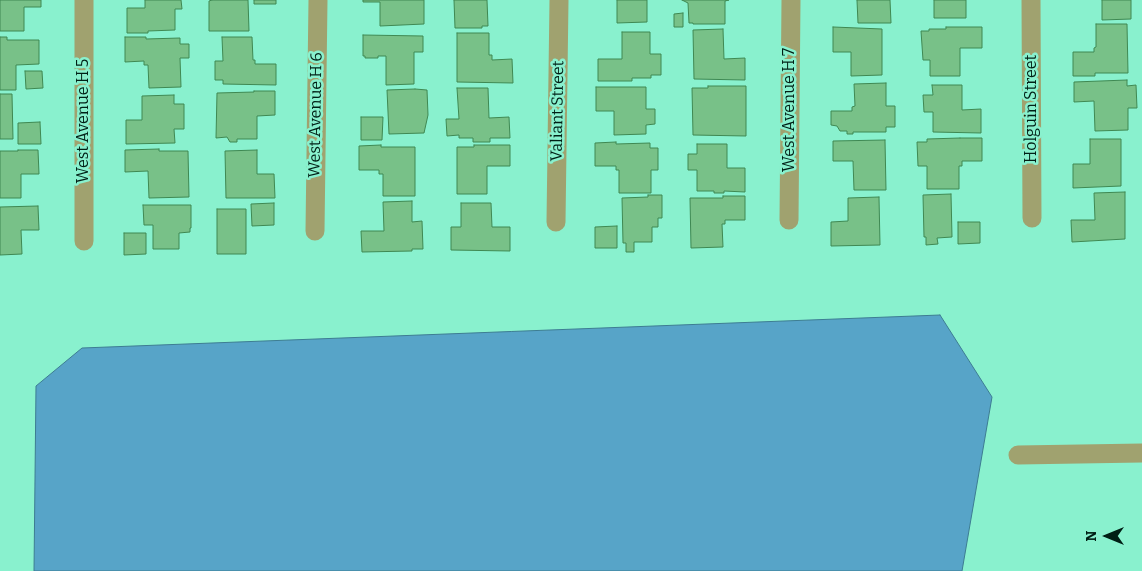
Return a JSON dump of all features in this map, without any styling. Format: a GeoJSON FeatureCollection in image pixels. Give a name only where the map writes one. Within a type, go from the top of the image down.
{"type":"FeatureCollection","features":[{"type":"Feature","properties":{"kind":"street","name":"West Avenue H 5"},"geometry":{"type":"LineString","coordinates":[[84,0],[84,241]]}},
{"type":"Feature","properties":{"kind":"street","name":"West Avenue H 6"},"geometry":{"type":"LineString","coordinates":[[315,231],[318,0]]}},
{"type":"Feature","properties":{"kind":"street","name":"Valiant Street"},"geometry":{"type":"LineString","coordinates":[[556,222],[559,0]]}},
{"type":"Feature","properties":{"kind":"street","name":"West Avenue H 7"},"geometry":{"type":"LineString","coordinates":[[789,220],[791,0]]}},
{"type":"Feature","properties":{"kind":"street","name":"Holguin Street"},"geometry":{"type":"LineString","coordinates":[[1031,0],[1032,218]]}},
{"type":"Feature","properties":{"kind":"street"},"geometry":{"type":"LineString","coordinates":[[1018,455],[1142,453]]}},
{"type":"Feature","properties":{"kind":"water"},"geometry":{"type":"Polygon","coordinates":[[[940,315],[992,397],[962,571],[34,571],[36,386],[82,348],[940,315]]]}},
{"type":"Feature","properties":{"kind":"building"},"geometry":{"type":"Polygon","coordinates":[[[0,0],[41,0],[41,7],[24,7],[24,31],[0,31],[0,0]]]}},
{"type":"Feature","properties":{"kind":"building"},"geometry":{"type":"Polygon","coordinates":[[[145,0],[181,0],[182,9],[175,9],[175,30],[127,33],[127,8],[145,8],[145,0]]]}},
{"type":"Feature","properties":{"kind":"building"},"geometry":{"type":"Polygon","coordinates":[[[248,0],[249,31],[209,31],[209,1],[248,0]]]}},
{"type":"Feature","properties":{"kind":"building"},"geometry":{"type":"Polygon","coordinates":[[[254,0],[276,0],[276,4],[254,4],[254,0]]]}},
{"type":"Feature","properties":{"kind":"building"},"geometry":{"type":"Polygon","coordinates":[[[363,0],[424,0],[424,24],[380,26],[380,2],[363,2],[363,0]]]}},
{"type":"Feature","properties":{"kind":"building"},"geometry":{"type":"Polygon","coordinates":[[[454,0],[487,0],[488,26],[482,26],[482,28],[455,28],[454,0]]]}},
{"type":"Feature","properties":{"kind":"building"},"geometry":{"type":"Polygon","coordinates":[[[617,0],[647,0],[647,22],[617,23],[617,0]]]}},
{"type":"Feature","properties":{"kind":"building"},"geometry":{"type":"Polygon","coordinates":[[[682,0],[729,0],[725,1],[725,24],[689,23],[688,3],[682,0]]]}},
{"type":"Feature","properties":{"kind":"building"},"geometry":{"type":"Polygon","coordinates":[[[857,0],[890,0],[891,23],[858,23],[857,0]]]}},
{"type":"Feature","properties":{"kind":"building"},"geometry":{"type":"Polygon","coordinates":[[[934,0],[966,0],[966,18],[934,18],[934,0]]]}},
{"type":"Feature","properties":{"kind":"building"},"geometry":{"type":"Polygon","coordinates":[[[1102,0],[1131,0],[1131,19],[1102,20],[1102,0]]]}},
{"type":"Feature","properties":{"kind":"building"},"geometry":{"type":"Polygon","coordinates":[[[683,13],[683,27],[674,27],[674,14],[683,13]]]}},
{"type":"Feature","properties":{"kind":"building"},"geometry":{"type":"Polygon","coordinates":[[[1096,24],[1127,24],[1128,73],[1095,73],[1095,76],[1073,76],[1073,52],[1094,52],[1096,47],[1096,24]]]}},
{"type":"Feature","properties":{"kind":"building"},"geometry":{"type":"Polygon","coordinates":[[[833,27],[882,29],[882,75],[851,76],[851,52],[833,52],[833,27]]]}},
{"type":"Feature","properties":{"kind":"building"},"geometry":{"type":"Polygon","coordinates":[[[946,27],[982,27],[982,48],[960,48],[960,76],[930,76],[930,60],[923,60],[921,31],[946,29],[946,27]]]}},
{"type":"Feature","properties":{"kind":"building"},"geometry":{"type":"Polygon","coordinates":[[[723,29],[724,59],[745,58],[745,80],[694,79],[693,30],[723,29]]]}},
{"type":"Feature","properties":{"kind":"building"},"geometry":{"type":"Polygon","coordinates":[[[622,32],[650,32],[650,54],[661,54],[661,75],[651,75],[651,78],[632,78],[632,81],[598,81],[598,59],[622,59],[622,32]]]}},
{"type":"Feature","properties":{"kind":"building"},"geometry":{"type":"Polygon","coordinates":[[[457,33],[489,33],[489,55],[492,55],[492,60],[512,59],[513,83],[457,82],[457,33]]]}},
{"type":"Feature","properties":{"kind":"building"},"geometry":{"type":"Polygon","coordinates":[[[363,35],[423,36],[423,52],[414,52],[414,84],[386,85],[386,56],[365,58],[363,56],[363,35]]]}},
{"type":"Feature","properties":{"kind":"building"},"geometry":{"type":"Polygon","coordinates":[[[0,37],[7,37],[7,40],[39,40],[39,64],[16,65],[16,90],[0,90],[0,37]]]}},
{"type":"Feature","properties":{"kind":"building"},"geometry":{"type":"Polygon","coordinates":[[[125,37],[146,37],[146,39],[180,38],[180,44],[189,44],[189,58],[180,58],[181,87],[149,88],[148,65],[144,65],[144,61],[125,62],[125,37]]]}},
{"type":"Feature","properties":{"kind":"building"},"geometry":{"type":"Polygon","coordinates":[[[222,37],[252,37],[253,60],[255,60],[255,64],[276,64],[276,85],[223,84],[223,80],[215,80],[215,61],[223,61],[222,37]]]}},
{"type":"Feature","properties":{"kind":"building"},"geometry":{"type":"Polygon","coordinates":[[[25,71],[42,71],[43,88],[26,89],[25,71]]]}},
{"type":"Feature","properties":{"kind":"building"},"geometry":{"type":"Polygon","coordinates":[[[1127,80],[1127,86],[1136,85],[1137,108],[1128,108],[1128,130],[1095,131],[1094,101],[1074,102],[1074,82],[1127,80]]]}},
{"type":"Feature","properties":{"kind":"building"},"geometry":{"type":"Polygon","coordinates":[[[886,83],[886,106],[895,106],[895,127],[886,127],[886,132],[853,132],[853,134],[847,134],[847,131],[840,131],[837,126],[831,125],[831,111],[852,111],[852,107],[855,106],[854,84],[886,83]]]}},
{"type":"Feature","properties":{"kind":"building"},"geometry":{"type":"Polygon","coordinates":[[[932,85],[962,85],[962,110],[981,109],[981,133],[933,132],[933,112],[924,112],[923,95],[933,95],[932,85]]]}},
{"type":"Feature","properties":{"kind":"building"},"geometry":{"type":"Polygon","coordinates":[[[708,86],[746,86],[746,136],[693,135],[692,88],[708,88],[708,86]]]}},
{"type":"Feature","properties":{"kind":"building"},"geometry":{"type":"Polygon","coordinates":[[[596,87],[646,87],[646,109],[655,109],[655,124],[646,125],[646,134],[614,135],[614,111],[596,111],[596,87]]]}},
{"type":"Feature","properties":{"kind":"building"},"geometry":{"type":"Polygon","coordinates":[[[457,88],[488,88],[489,118],[509,117],[510,138],[490,138],[490,142],[473,142],[473,138],[459,138],[459,135],[447,136],[446,119],[459,119],[457,88]]]}},
{"type":"Feature","properties":{"kind":"building"},"geometry":{"type":"Polygon","coordinates":[[[387,90],[427,90],[428,115],[424,133],[389,134],[387,90]]]}},
{"type":"Feature","properties":{"kind":"building"},"geometry":{"type":"Polygon","coordinates":[[[275,91],[275,115],[257,116],[257,139],[237,139],[237,142],[230,142],[227,137],[216,138],[217,93],[275,91]]]}},
{"type":"Feature","properties":{"kind":"building"},"geometry":{"type":"Polygon","coordinates":[[[0,94],[12,94],[13,139],[0,139],[0,94]]]}},
{"type":"Feature","properties":{"kind":"building"},"geometry":{"type":"Polygon","coordinates":[[[174,95],[174,104],[184,104],[184,129],[174,129],[175,143],[126,144],[126,120],[142,120],[142,96],[174,95]]]}},
{"type":"Feature","properties":{"kind":"building"},"geometry":{"type":"Polygon","coordinates":[[[361,117],[383,117],[382,140],[361,140],[361,117]]]}},
{"type":"Feature","properties":{"kind":"building"},"geometry":{"type":"Polygon","coordinates":[[[40,122],[41,144],[18,144],[18,123],[40,122]]]}},
{"type":"Feature","properties":{"kind":"building"},"geometry":{"type":"Polygon","coordinates":[[[982,138],[982,161],[962,161],[962,166],[959,166],[959,189],[927,189],[927,166],[918,166],[917,142],[927,142],[927,139],[982,138]]]}},
{"type":"Feature","properties":{"kind":"building"},"geometry":{"type":"Polygon","coordinates":[[[1090,139],[1121,139],[1121,186],[1073,188],[1073,164],[1090,164],[1090,139]]]}},
{"type":"Feature","properties":{"kind":"building"},"geometry":{"type":"Polygon","coordinates":[[[885,140],[886,190],[854,190],[853,161],[833,161],[833,141],[885,140]]]}},
{"type":"Feature","properties":{"kind":"building"},"geometry":{"type":"Polygon","coordinates":[[[616,142],[616,144],[650,143],[650,148],[658,148],[658,170],[651,170],[651,193],[619,193],[619,170],[616,170],[616,166],[595,166],[595,143],[616,142]]]}},
{"type":"Feature","properties":{"kind":"building"},"geometry":{"type":"Polygon","coordinates":[[[697,144],[727,144],[727,168],[745,168],[745,192],[724,191],[724,193],[714,193],[714,191],[697,191],[697,170],[688,170],[688,154],[697,154],[697,144]]]}},
{"type":"Feature","properties":{"kind":"building"},"geometry":{"type":"Polygon","coordinates":[[[381,145],[381,147],[415,147],[415,196],[383,196],[383,174],[379,174],[379,170],[359,170],[359,146],[381,145]]]}},
{"type":"Feature","properties":{"kind":"building"},"geometry":{"type":"Polygon","coordinates":[[[474,145],[510,145],[510,166],[487,166],[487,194],[457,194],[457,147],[474,147],[474,145]]]}},
{"type":"Feature","properties":{"kind":"building"},"geometry":{"type":"Polygon","coordinates":[[[159,149],[159,151],[188,151],[189,197],[149,198],[148,171],[125,172],[125,150],[159,149]]]}},
{"type":"Feature","properties":{"kind":"building"},"geometry":{"type":"Polygon","coordinates":[[[38,150],[39,174],[21,174],[21,198],[0,198],[0,151],[38,150]]]}},
{"type":"Feature","properties":{"kind":"building"},"geometry":{"type":"Polygon","coordinates":[[[257,150],[257,174],[274,174],[275,198],[226,198],[225,151],[257,150]]]}},
{"type":"Feature","properties":{"kind":"building"},"geometry":{"type":"Polygon","coordinates":[[[1125,192],[1125,239],[1072,242],[1071,220],[1095,220],[1094,193],[1125,192]]]}},
{"type":"Feature","properties":{"kind":"building"},"geometry":{"type":"Polygon","coordinates":[[[951,194],[952,237],[937,238],[938,244],[926,245],[926,237],[924,237],[923,195],[951,194]]]}},
{"type":"Feature","properties":{"kind":"building"},"geometry":{"type":"Polygon","coordinates":[[[648,195],[662,195],[662,218],[658,218],[658,227],[652,227],[652,242],[634,242],[634,252],[626,252],[626,243],[623,243],[622,198],[648,197],[648,195]]]}},
{"type":"Feature","properties":{"kind":"building"},"geometry":{"type":"Polygon","coordinates":[[[723,196],[745,196],[745,220],[725,220],[725,224],[722,224],[723,247],[691,248],[690,198],[723,198],[723,196]]]}},
{"type":"Feature","properties":{"kind":"building"},"geometry":{"type":"Polygon","coordinates":[[[879,197],[880,245],[831,246],[831,222],[848,221],[848,198],[879,197]]]}},
{"type":"Feature","properties":{"kind":"building"},"geometry":{"type":"Polygon","coordinates":[[[412,201],[412,222],[422,221],[423,249],[362,252],[361,231],[384,231],[383,202],[412,201]]]}},
{"type":"Feature","properties":{"kind":"building"},"geometry":{"type":"Polygon","coordinates":[[[274,203],[274,225],[252,226],[251,204],[274,203]]]}},
{"type":"Feature","properties":{"kind":"building"},"geometry":{"type":"Polygon","coordinates":[[[461,203],[491,203],[492,227],[510,227],[510,251],[451,250],[451,227],[461,227],[461,203]]]}},
{"type":"Feature","properties":{"kind":"building"},"geometry":{"type":"Polygon","coordinates":[[[143,205],[191,205],[190,232],[179,233],[179,249],[153,249],[153,225],[144,225],[143,205]]]}},
{"type":"Feature","properties":{"kind":"building"},"geometry":{"type":"Polygon","coordinates":[[[38,206],[39,230],[21,230],[22,254],[0,255],[0,207],[38,206]]]}},
{"type":"Feature","properties":{"kind":"building"},"geometry":{"type":"Polygon","coordinates":[[[217,209],[246,209],[246,254],[217,254],[217,209]]]}},
{"type":"Feature","properties":{"kind":"building"},"geometry":{"type":"Polygon","coordinates":[[[958,222],[980,222],[980,243],[958,244],[958,222]]]}},
{"type":"Feature","properties":{"kind":"building"},"geometry":{"type":"Polygon","coordinates":[[[617,226],[617,248],[595,248],[595,227],[617,226]]]}},
{"type":"Feature","properties":{"kind":"building"},"geometry":{"type":"Polygon","coordinates":[[[124,233],[146,233],[146,254],[124,255],[124,233]]]}}]}
